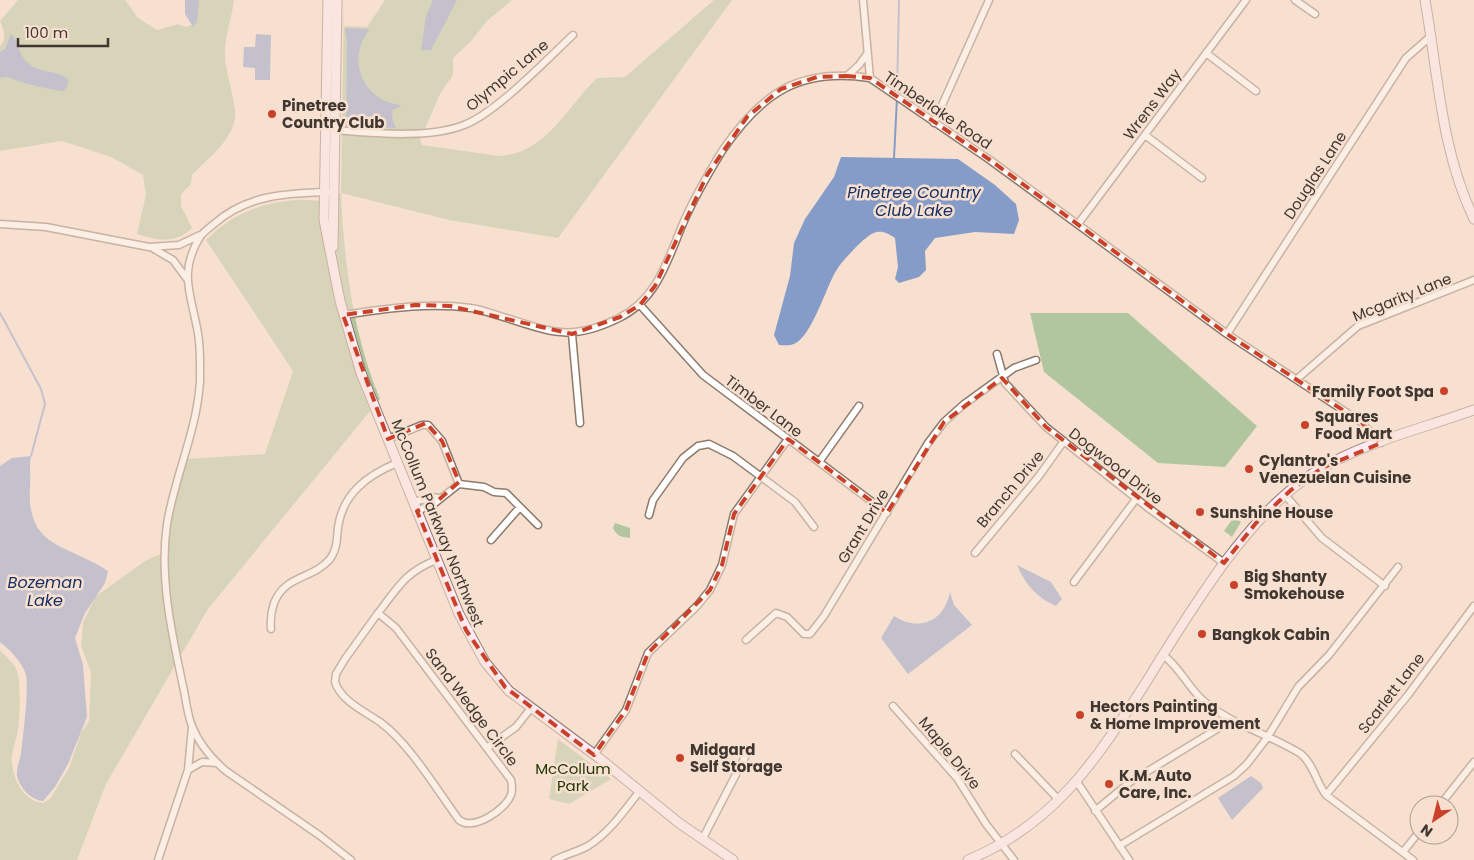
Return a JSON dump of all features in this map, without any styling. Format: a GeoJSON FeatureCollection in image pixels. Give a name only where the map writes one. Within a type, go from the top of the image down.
{"type":"FeatureCollection","features":[{"type":"Feature","properties":{"kind":"street","name":"McCollum Parkway Northwest"},"geometry":{"type":"LineString","coordinates":[[328,0],[324,192],[326,230],[343,315],[361,372],[462,623],[485,662],[500,682],[639,792],[702,840],[733,860]]}},
{"type":"Feature","properties":{"kind":"street","name":"McCollum Parkway Northwest"},"geometry":{"type":"LineString","coordinates":[[332,259],[337,0]]}},
{"type":"Feature","properties":{"kind":"street"},"geometry":{"type":"LineString","coordinates":[[863,0],[870,78]]}},
{"type":"Feature","properties":{"kind":"street"},"geometry":{"type":"LineString","coordinates":[[934,123],[989,0]]}},
{"type":"Feature","properties":{"kind":"street","name":"Wrens Way"},"geometry":{"type":"LineString","coordinates":[[1078,224],[1246,0]]}},
{"type":"Feature","properties":{"kind":"street"},"geometry":{"type":"LineString","coordinates":[[1295,0],[1314,14]]}},
{"type":"Feature","properties":{"kind":"street"},"geometry":{"type":"LineString","coordinates":[[1425,0],[1452,161],[1460,190],[1474,219]]}},
{"type":"Feature","properties":{"kind":"street","name":"Olympic Lane"},"geometry":{"type":"LineString","coordinates":[[335,130],[439,132],[465,125],[496,104],[573,35]]}},
{"type":"Feature","properties":{"kind":"street","name":"Douglas Lane"},"geometry":{"type":"LineString","coordinates":[[1226,334],[1406,58],[1431,36]]}},
{"type":"Feature","properties":{"kind":"street"},"geometry":{"type":"LineString","coordinates":[[847,76],[860,65],[867,53]]}},
{"type":"Feature","properties":{"kind":"street"},"geometry":{"type":"LineString","coordinates":[[1206,53],[1256,91]]}},
{"type":"Feature","properties":{"kind":"street","name":"Timberlake Road"},"geometry":{"type":"LineString","coordinates":[[343,315],[416,305],[450,306],[473,308],[534,328],[572,334],[597,328],[640,305],[666,267],[684,221],[707,175],[746,117],[781,89],[817,77],[847,76],[870,78],[990,160],[1226,334],[1361,422],[1381,443]]}},
{"type":"Feature","properties":{"kind":"street"},"geometry":{"type":"LineString","coordinates":[[1145,135],[1202,178]]}},
{"type":"Feature","properties":{"kind":"street"},"geometry":{"type":"LineString","coordinates":[[0,224],[46,227],[149,247],[179,245],[201,234],[226,214],[255,200],[281,194],[334,192]]}},
{"type":"Feature","properties":{"kind":"street"},"geometry":{"type":"LineString","coordinates":[[201,234],[191,258],[187,279],[198,330],[200,381],[193,431],[167,526],[165,572],[177,662],[192,726],[200,742],[217,763],[319,834],[351,860]]}},
{"type":"Feature","properties":{"kind":"street"},"geometry":{"type":"LineString","coordinates":[[149,247],[173,260],[187,279]]}},
{"type":"Feature","properties":{"kind":"street","name":"Mcgarity Lane"},"geometry":{"type":"LineString","coordinates":[[1297,379],[1358,326],[1474,280]]}},
{"type":"Feature","properties":{"kind":"street","name":"Timber Lane"},"geometry":{"type":"LineString","coordinates":[[640,305],[703,375],[887,512]]}},
{"type":"Feature","properties":{"kind":"street"},"geometry":{"type":"LineString","coordinates":[[572,334],[580,424]]}},
{"type":"Feature","properties":{"kind":"street","name":"Dogwood Drive"},"geometry":{"type":"LineString","coordinates":[[997,354],[1002,378],[1030,412],[1136,499],[1224,563]]}},
{"type":"Feature","properties":{"kind":"street"},"geometry":{"type":"LineString","coordinates":[[1002,378],[1014,368],[1036,360]]}},
{"type":"Feature","properties":{"kind":"street","name":"Grant Drive"},"geometry":{"type":"LineString","coordinates":[[746,640],[776,613],[787,617],[804,634],[810,634],[826,617],[928,443],[944,422],[963,405],[1002,378]]}},
{"type":"Feature","properties":{"kind":"street"},"geometry":{"type":"LineString","coordinates":[[819,462],[859,406]]}},
{"type":"Feature","properties":{"kind":"street"},"geometry":{"type":"LineString","coordinates":[[968,860],[1022,830],[1059,800],[1077,782],[1102,750],[1224,563],[1256,523],[1285,495],[1322,468],[1381,443],[1474,410]]}},
{"type":"Feature","properties":{"kind":"street"},"geometry":{"type":"LineString","coordinates":[[388,439],[422,425],[428,426],[442,441],[459,484]]}},
{"type":"Feature","properties":{"kind":"street"},"geometry":{"type":"LineString","coordinates":[[594,755],[626,710],[648,653],[697,606],[710,590],[722,564],[734,514],[788,439]]}},
{"type":"Feature","properties":{"kind":"street","name":"Branch Drive"},"geometry":{"type":"LineString","coordinates":[[975,553],[1034,482],[1064,441]]}},
{"type":"Feature","properties":{"kind":"street"},"geometry":{"type":"LineString","coordinates":[[649,515],[653,500],[683,458],[698,446],[709,444],[720,448],[795,502],[814,527]]}},
{"type":"Feature","properties":{"kind":"street"},"geometry":{"type":"LineString","coordinates":[[271,629],[271,614],[283,588],[320,568],[330,558],[336,546],[339,518],[350,496],[370,476],[397,463]]}},
{"type":"Feature","properties":{"kind":"street"},"geometry":{"type":"LineString","coordinates":[[415,507],[438,498],[459,484],[484,487],[494,492],[506,493],[538,525]]}},
{"type":"Feature","properties":{"kind":"street"},"geometry":{"type":"LineString","coordinates":[[1285,495],[1322,538],[1384,586]]}},
{"type":"Feature","properties":{"kind":"street"},"geometry":{"type":"LineString","coordinates":[[1074,582],[1136,499]]}},
{"type":"Feature","properties":{"kind":"street"},"geometry":{"type":"LineString","coordinates":[[491,540],[520,507]]}},
{"type":"Feature","properties":{"kind":"street","name":"Sand Wedge Circle"},"geometry":{"type":"LineString","coordinates":[[378,613],[396,628],[512,780],[511,795],[507,801],[490,815],[473,824],[467,824],[460,820],[390,730],[339,691],[335,682],[339,667],[378,613],[410,573],[436,560]]}},
{"type":"Feature","properties":{"kind":"street"},"geometry":{"type":"LineString","coordinates":[[1119,846],[1234,776],[1247,764],[1267,738],[1298,687],[1329,655],[1398,568]]}},
{"type":"Feature","properties":{"kind":"street","name":"Scarlett Lane"},"geometry":{"type":"LineString","coordinates":[[1326,795],[1408,695],[1474,606]]}},
{"type":"Feature","properties":{"kind":"street"},"geometry":{"type":"LineString","coordinates":[[1163,655],[1170,660],[1204,702],[1232,720],[1296,751],[1305,758],[1326,795],[1413,860]]}},
{"type":"Feature","properties":{"kind":"street","name":"Maple Drive"},"geometry":{"type":"LineString","coordinates":[[893,706],[957,778],[1014,860]]}},
{"type":"Feature","properties":{"kind":"street"},"geometry":{"type":"LineString","coordinates":[[488,748],[516,727],[531,708]]}},
{"type":"Feature","properties":{"kind":"street"},"geometry":{"type":"LineString","coordinates":[[1095,811],[1130,782],[1232,720]]}},
{"type":"Feature","properties":{"kind":"street"},"geometry":{"type":"LineString","coordinates":[[158,860],[188,770],[192,726]]}},
{"type":"Feature","properties":{"kind":"street"},"geometry":{"type":"LineString","coordinates":[[702,840],[747,753]]}},
{"type":"Feature","properties":{"kind":"street"},"geometry":{"type":"LineString","coordinates":[[1016,754],[1059,800]]}},
{"type":"Feature","properties":{"kind":"street"},"geometry":{"type":"LineString","coordinates":[[188,770],[202,762],[217,763]]}},
{"type":"Feature","properties":{"kind":"street"},"geometry":{"type":"LineString","coordinates":[[1448,795],[1474,762]]}},
{"type":"Feature","properties":{"kind":"street"},"geometry":{"type":"LineString","coordinates":[[1077,782],[1129,860]]}},
{"type":"Feature","properties":{"kind":"street"},"geometry":{"type":"LineString","coordinates":[[555,860],[580,850],[597,839],[612,826],[639,792]]}},
{"type":"Feature","properties":{"kind":"street"},"geometry":{"type":"LineString","coordinates":[[1403,852],[1409,844]]}},
{"type":"Feature","properties":{"kind":"highlighted area"},"geometry":{"type":"Polygon","coordinates":[[[846,76],[870,78],[990,160],[1227,334],[1361,422],[1381,443],[1322,468],[1291,490],[1256,523],[1224,563],[1046,427],[1002,378],[944,422],[887,513],[788,439],[734,514],[722,565],[710,590],[648,653],[626,710],[594,755],[505,687],[466,630],[417,511],[435,503],[459,482],[442,441],[426,423],[388,439],[343,315],[416,305],[450,306],[572,334],[620,317],[640,305],[655,286],[707,175],[747,117],[781,89],[817,77],[846,76]]]}},
{"type":"Feature","properties":{"kind":"green space"},"geometry":{"type":"Polygon","coordinates":[[[18,0],[125,0],[138,18],[157,30],[178,24],[186,27],[194,24],[197,0],[234,0],[225,53],[234,103],[235,120],[227,138],[192,175],[191,184],[181,194],[181,206],[192,228],[186,233],[166,240],[137,234],[146,195],[143,175],[111,157],[62,141],[0,151],[0,46],[4,37],[0,21],[18,0]]]}},
{"type":"Feature","properties":{"kind":"green space","name":"Pinetree Country Club"},"geometry":{"type":"Polygon","coordinates":[[[385,0],[512,0],[487,21],[472,40],[453,58],[453,75],[440,94],[420,140],[422,145],[500,156],[516,153],[530,147],[543,138],[597,78],[625,77],[714,0],[732,0],[558,238],[449,220],[341,193],[344,26],[367,27],[385,0]]]}},
{"type":"Feature","properties":{"kind":"green space"},"geometry":{"type":"Polygon","coordinates":[[[341,193],[352,298],[363,350],[380,399],[208,609],[106,784],[77,860],[0,860],[0,650],[16,668],[19,683],[19,724],[12,756],[13,771],[24,793],[29,798],[43,803],[50,799],[69,768],[81,733],[89,721],[91,672],[81,646],[83,623],[95,597],[145,561],[163,553],[165,509],[187,459],[265,454],[293,371],[206,240],[225,223],[247,211],[283,201],[327,200],[341,193]]]}},
{"type":"Feature","properties":{"kind":"green space"},"geometry":{"type":"Polygon","coordinates":[[[1030,313],[1128,313],[1257,426],[1225,467],[1158,463],[1044,372],[1030,313]]]}},
{"type":"Feature","properties":{"kind":"green space"},"geometry":{"type":"Polygon","coordinates":[[[1234,517],[1241,522],[1232,537],[1224,531],[1234,517]]]}},
{"type":"Feature","properties":{"kind":"green space"},"geometry":{"type":"Polygon","coordinates":[[[615,523],[630,528],[630,538],[622,537],[616,533],[613,528],[615,523]]]}},
{"type":"Feature","properties":{"kind":"green space","name":"McCollum Park"},"geometry":{"type":"Polygon","coordinates":[[[558,739],[611,779],[569,804],[549,799],[558,739]]]}},
{"type":"Feature","properties":{"kind":"water"},"geometry":{"type":"Polygon","coordinates":[[[185,0],[199,0],[197,22],[193,27],[185,14],[185,0]]]}},
{"type":"Feature","properties":{"kind":"water"},"geometry":{"type":"Polygon","coordinates":[[[433,0],[457,0],[431,50],[421,50],[426,16],[433,0]]]}},
{"type":"Feature","properties":{"kind":"water"},"geometry":{"type":"Polygon","coordinates":[[[345,28],[370,29],[359,53],[362,77],[368,88],[377,96],[388,102],[402,105],[393,110],[392,119],[396,128],[346,126],[347,41],[345,28]]]}},
{"type":"Feature","properties":{"kind":"water"},"geometry":{"type":"Polygon","coordinates":[[[11,34],[16,40],[23,58],[31,65],[68,79],[68,85],[64,91],[36,86],[9,77],[0,78],[0,52],[5,49],[11,34]]]}},
{"type":"Feature","properties":{"kind":"water"},"geometry":{"type":"Polygon","coordinates":[[[256,34],[271,35],[270,80],[255,80],[255,68],[243,67],[244,47],[255,47],[256,34]]]}},
{"type":"Feature","properties":{"kind":"water","name":"Pinetree Country Club Lake"},"geometry":{"type":"Polygon","coordinates":[[[841,157],[958,159],[995,185],[1016,204],[1019,220],[1014,234],[975,232],[935,238],[925,251],[926,270],[919,277],[899,283],[895,279],[898,267],[895,238],[883,232],[870,235],[856,247],[838,268],[813,322],[801,339],[792,345],[779,345],[774,335],[790,276],[794,243],[805,219],[834,177],[841,157]]]}},
{"type":"Feature","properties":{"kind":"water","name":"Bozeman Lake"},"geometry":{"type":"Polygon","coordinates":[[[31,456],[31,507],[35,522],[42,534],[52,542],[108,571],[105,583],[85,613],[75,638],[83,665],[87,717],[68,764],[55,787],[43,801],[27,793],[17,776],[21,753],[27,681],[19,661],[0,642],[0,466],[12,458],[31,456]]]}},
{"type":"Feature","properties":{"kind":"water"},"geometry":{"type":"Polygon","coordinates":[[[1017,565],[1051,582],[1062,599],[1056,606],[1032,590],[1017,565]]]}},
{"type":"Feature","properties":{"kind":"water"},"geometry":{"type":"Polygon","coordinates":[[[950,592],[954,605],[972,625],[908,674],[881,638],[894,616],[912,623],[929,621],[936,617],[942,611],[950,592]]]}},
{"type":"Feature","properties":{"kind":"water"},"geometry":{"type":"Polygon","coordinates":[[[1251,776],[1261,783],[1263,788],[1232,820],[1218,798],[1251,776]]]}},
{"type":"Feature","properties":{"kind":"waterway"},"geometry":{"type":"LineString","coordinates":[[897,93],[899,0]]}},
{"type":"Feature","properties":{"kind":"waterway"},"geometry":{"type":"LineString","coordinates":[[894,158],[897,98]]}},
{"type":"Feature","properties":{"kind":"waterway"},"geometry":{"type":"LineString","coordinates":[[0,313],[41,389],[45,404],[31,456]]}},
{"type":"Feature","properties":{"kind":"place","name":"Pinetree Country Club"},"geometry":{"type":"Point","coordinates":[272,114]}},
{"type":"Feature","properties":{"kind":"place","name":"Family Foot Spa"},"geometry":{"type":"Point","coordinates":[1444,391]}},
{"type":"Feature","properties":{"kind":"place","name":"Squares Food Mart"},"geometry":{"type":"Point","coordinates":[1305,425]}},
{"type":"Feature","properties":{"kind":"place","name":"Cylantro's Venezuelan Cuisine"},"geometry":{"type":"Point","coordinates":[1249,469]}},
{"type":"Feature","properties":{"kind":"place","name":"Sunshine House"},"geometry":{"type":"Point","coordinates":[1200,512]}},
{"type":"Feature","properties":{"kind":"place","name":"Big Shanty Smokehouse"},"geometry":{"type":"Point","coordinates":[1234,585]}},
{"type":"Feature","properties":{"kind":"place","name":"Bangkok Cabin"},"geometry":{"type":"Point","coordinates":[1202,634]}},
{"type":"Feature","properties":{"kind":"place","name":"Hectors Painting & Home Improvement"},"geometry":{"type":"Point","coordinates":[1080,715]}},
{"type":"Feature","properties":{"kind":"place","name":"Midgard Self Storage"},"geometry":{"type":"Point","coordinates":[680,758]}},
{"type":"Feature","properties":{"kind":"place","name":"K.M. Auto Care, Inc."},"geometry":{"type":"Point","coordinates":[1109,784]}}]}
